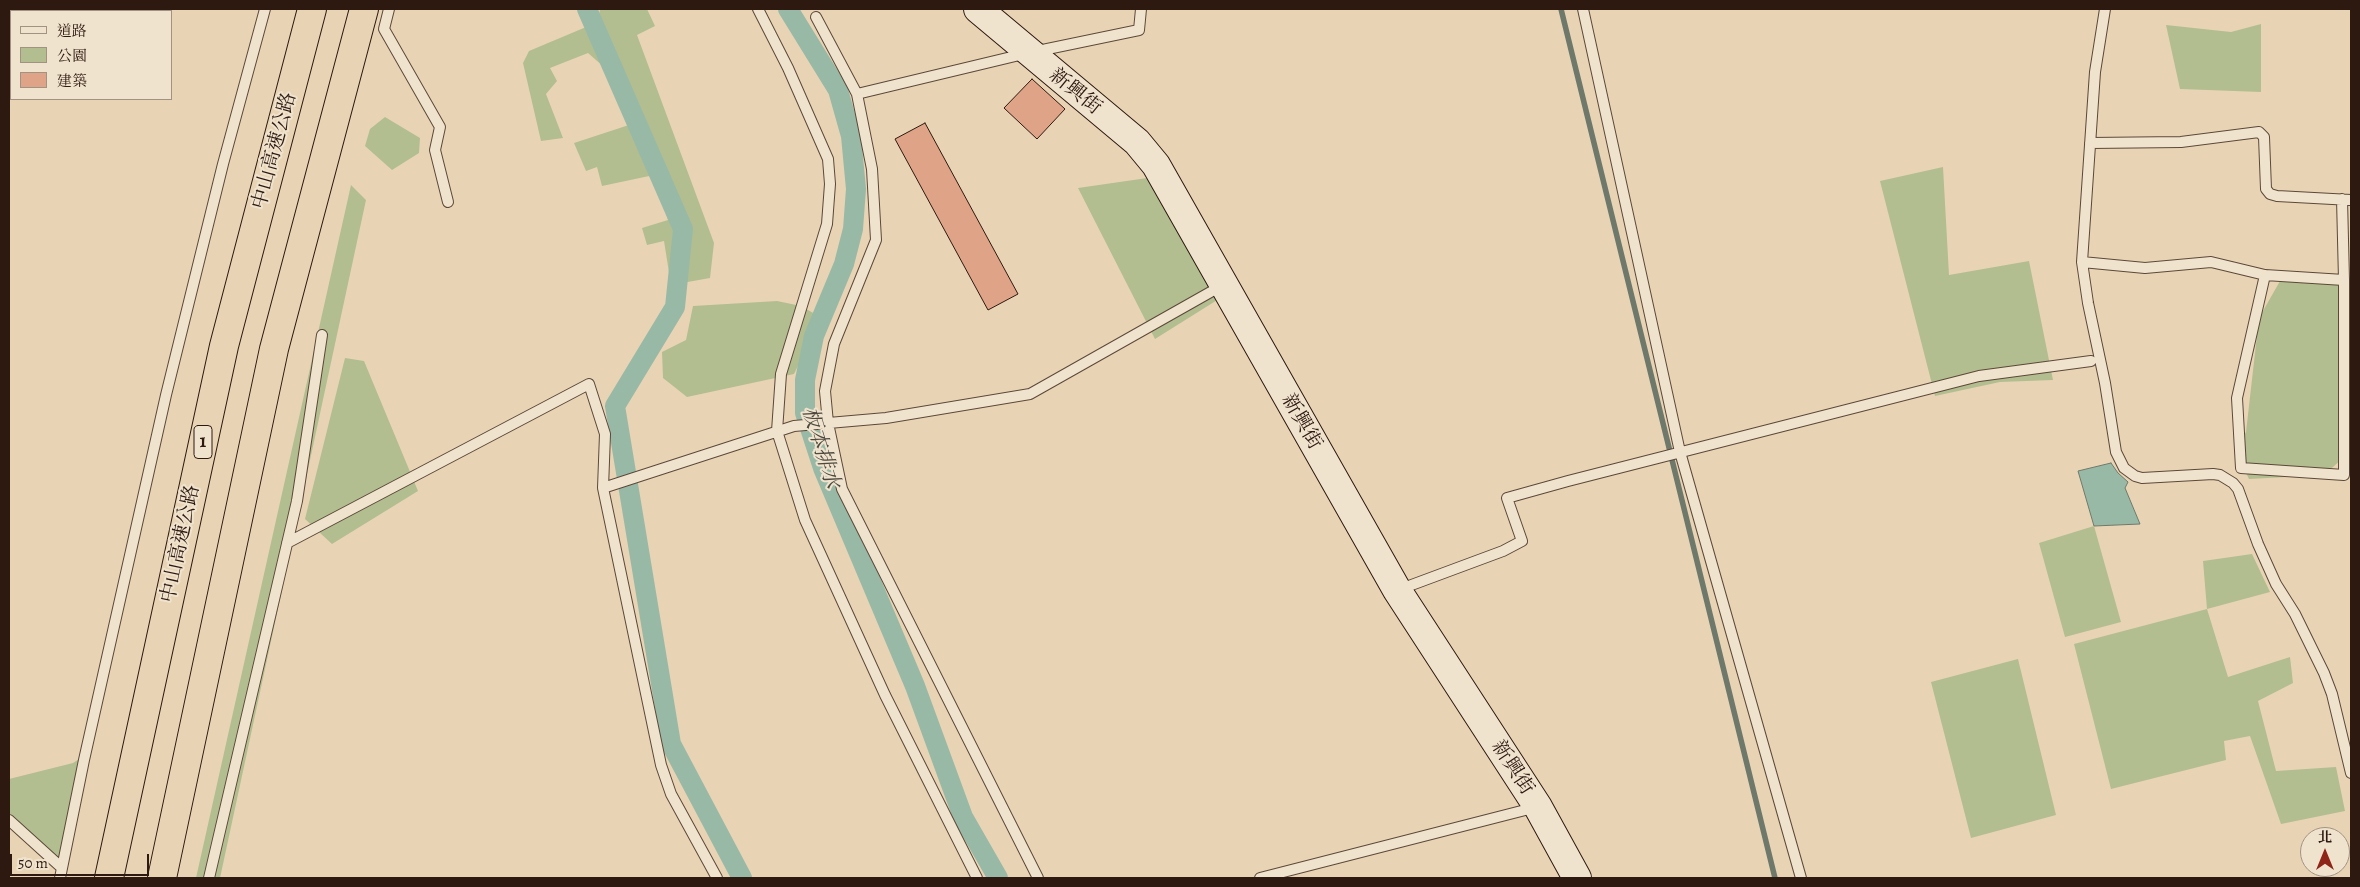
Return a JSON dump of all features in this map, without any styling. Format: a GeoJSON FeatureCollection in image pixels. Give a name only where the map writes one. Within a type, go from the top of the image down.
{"type":"FeatureCollection","features":[{"type":"Feature","properties":{"kind":"highway","name":"中山高速公路"},"geometry":{"type":"LineString","coordinates":[[109,878],[224,346],[312,9]]}},
{"type":"Feature","properties":{"kind":"highway"},"geometry":{"type":"LineString","coordinates":[[162,878],[274,349],[364,9]]}},
{"type":"Feature","properties":{"kind":"street","name":"新興街"},"geometry":{"type":"LineString","coordinates":[[978,9],[1028,53],[1137,142],[1156,165],[1397,590],[1538,807],[1577,878]]}},
{"type":"Feature","properties":{"kind":"lane"},"geometry":{"type":"LineString","coordinates":[[61,873],[84,760],[169,386],[222,164],[265,9]]}},
{"type":"Feature","properties":{"kind":"lane"},"geometry":{"type":"LineString","coordinates":[[389,9],[384,29],[440,127],[435,150],[448,202]]}},
{"type":"Feature","properties":{"kind":"lane"},"geometry":{"type":"LineString","coordinates":[[758,9],[788,68],[828,159],[830,184],[826,224],[780,374],[777,431],[809,529],[885,695],[977,878]]}},
{"type":"Feature","properties":{"kind":"lane"},"geometry":{"type":"LineString","coordinates":[[857,94],[1028,53],[1139,30],[1141,9]]}},
{"type":"Feature","properties":{"kind":"lane"},"geometry":{"type":"LineString","coordinates":[[1584,9],[1680,452],[1801,878]]}},
{"type":"Feature","properties":{"kind":"lane"},"geometry":{"type":"LineString","coordinates":[[2105,9],[2095,72],[2082,262],[2118,461],[2129,473],[2142,478],[2212,474],[2227,478],[2233,483],[2238,490],[2258,544],[2276,584],[2295,614],[2324,673],[2332,694],[2351,773]]}},
{"type":"Feature","properties":{"kind":"lane"},"geometry":{"type":"LineString","coordinates":[[816,17],[857,94],[872,169],[876,240],[834,344],[825,391],[828,423],[842,489],[1038,878]]}},
{"type":"Feature","properties":{"kind":"lane"},"geometry":{"type":"LineString","coordinates":[[2090,143],[2181,142],[2259,132],[2264,137],[2266,189],[2270,194],[2347,199],[2344,280],[2344,475],[2241,468],[2236,398],[2265,275]]}},
{"type":"Feature","properties":{"kind":"lane"},"geometry":{"type":"LineString","coordinates":[[2082,262],[2145,268],[2210,262],[2265,275],[2344,280]]}},
{"type":"Feature","properties":{"kind":"lane"},"geometry":{"type":"LineString","coordinates":[[604,488],[794,426],[886,418],[1030,394],[1223,285]]}},
{"type":"Feature","properties":{"kind":"lane"},"geometry":{"type":"LineString","coordinates":[[209,878],[297,502],[322,334]]}},
{"type":"Feature","properties":{"kind":"lane"},"geometry":{"type":"LineString","coordinates":[[1397,590],[1503,551],[1522,541],[1507,498],[1568,480],[1979,376],[2091,361]]}},
{"type":"Feature","properties":{"kind":"lane"},"geometry":{"type":"LineString","coordinates":[[287,543],[589,384],[605,434],[604,488],[660,765],[671,794],[717,878]]}},
{"type":"Feature","properties":{"kind":"lane"},"geometry":{"type":"LineString","coordinates":[[1260,878],[1538,807]]}},
{"type":"Feature","properties":{"kind":"lane"},"geometry":{"type":"LineString","coordinates":[[9,820],[61,873]]}},
{"type":"Feature","properties":{"kind":"green space"},"geometry":{"type":"Polygon","coordinates":[[[600,9],[647,9],[655,26],[637,35],[714,243],[710,278],[671,285],[664,241],[647,245],[642,228],[668,220],[654,175],[602,186],[597,167],[586,171],[574,143],[632,124],[613,75],[588,53],[550,68],[557,81],[546,94],[563,138],[541,141],[523,63],[529,51],[598,22],[600,9]]]}},
{"type":"Feature","properties":{"kind":"green space"},"geometry":{"type":"Polygon","coordinates":[[[2261,24],[2261,92],[2180,89],[2166,25],[2231,32],[2261,24]]]}},
{"type":"Feature","properties":{"kind":"green space"},"geometry":{"type":"Polygon","coordinates":[[[385,117],[420,138],[419,153],[392,170],[365,146],[370,129],[385,117]]]}},
{"type":"Feature","properties":{"kind":"green space"},"geometry":{"type":"Polygon","coordinates":[[[1943,167],[1949,275],[2029,261],[2053,380],[2000,382],[1935,396],[1880,181],[1943,167]]]}},
{"type":"Feature","properties":{"kind":"green space"},"geometry":{"type":"Polygon","coordinates":[[[1168,175],[1230,292],[1155,339],[1078,188],[1168,175]]]}},
{"type":"Feature","properties":{"kind":"green space"},"geometry":{"type":"Polygon","coordinates":[[[351,185],[366,200],[220,878],[196,878],[351,185]]]}},
{"type":"Feature","properties":{"kind":"green space"},"geometry":{"type":"Polygon","coordinates":[[[2340,277],[2351,423],[2351,451],[2324,475],[2249,479],[2235,450],[2246,432],[2259,318],[2280,281],[2340,277]]]}},
{"type":"Feature","properties":{"kind":"green space"},"geometry":{"type":"Polygon","coordinates":[[[777,301],[801,306],[822,318],[794,374],[687,397],[663,378],[662,352],[686,340],[693,306],[777,301]]]}},
{"type":"Feature","properties":{"kind":"green space"},"geometry":{"type":"Polygon","coordinates":[[[345,358],[364,361],[418,491],[332,544],[305,519],[345,358]]]}},
{"type":"Feature","properties":{"kind":"green space"},"geometry":{"type":"Polygon","coordinates":[[[2094,526],[2121,622],[2065,637],[2039,543],[2094,526]]]}},
{"type":"Feature","properties":{"kind":"green space"},"geometry":{"type":"Polygon","coordinates":[[[2252,554],[2270,592],[2207,609],[2203,561],[2252,554]]]}},
{"type":"Feature","properties":{"kind":"green space"},"geometry":{"type":"Polygon","coordinates":[[[2207,609],[2228,677],[2290,657],[2293,683],[2258,701],[2276,771],[2336,767],[2345,811],[2281,824],[2250,736],[2224,741],[2226,760],[2111,789],[2074,644],[2207,609]]]}},
{"type":"Feature","properties":{"kind":"green space"},"geometry":{"type":"Polygon","coordinates":[[[2018,659],[2056,815],[1971,838],[1931,682],[2018,659]]]}},
{"type":"Feature","properties":{"kind":"green space"},"geometry":{"type":"Polygon","coordinates":[[[90,752],[71,849],[59,860],[9,817],[9,779],[73,763],[90,752]]]}},
{"type":"Feature","properties":{"kind":"shaded area"},"geometry":{"type":"Polygon","coordinates":[[[2111,463],[2128,482],[2125,488],[2140,524],[2094,526],[2078,471],[2111,463]]]}},
{"type":"Feature","properties":{"kind":"building"},"geometry":{"type":"Polygon","coordinates":[[[1032,79],[1065,109],[1037,139],[1004,108],[1032,79]]]}},
{"type":"Feature","properties":{"kind":"building"},"geometry":{"type":"Polygon","coordinates":[[[925,123],[1018,294],[988,310],[895,139],[925,123]]]}},
{"type":"Feature","properties":{"kind":"waterway"},"geometry":{"type":"LineString","coordinates":[[587,9],[683,229],[675,307],[615,406],[671,744],[742,878]]}},
{"type":"Feature","properties":{"kind":"waterway","name":"板本排水"},"geometry":{"type":"LineString","coordinates":[[788,9],[838,90],[851,136],[856,189],[853,229],[844,264],[814,336],[805,380],[805,413],[823,468],[915,686],[963,817],[998,878]]}},
{"type":"Feature","properties":{"kind":"waterway"},"geometry":{"type":"LineString","coordinates":[[1561,9],[1775,878]]}}]}
